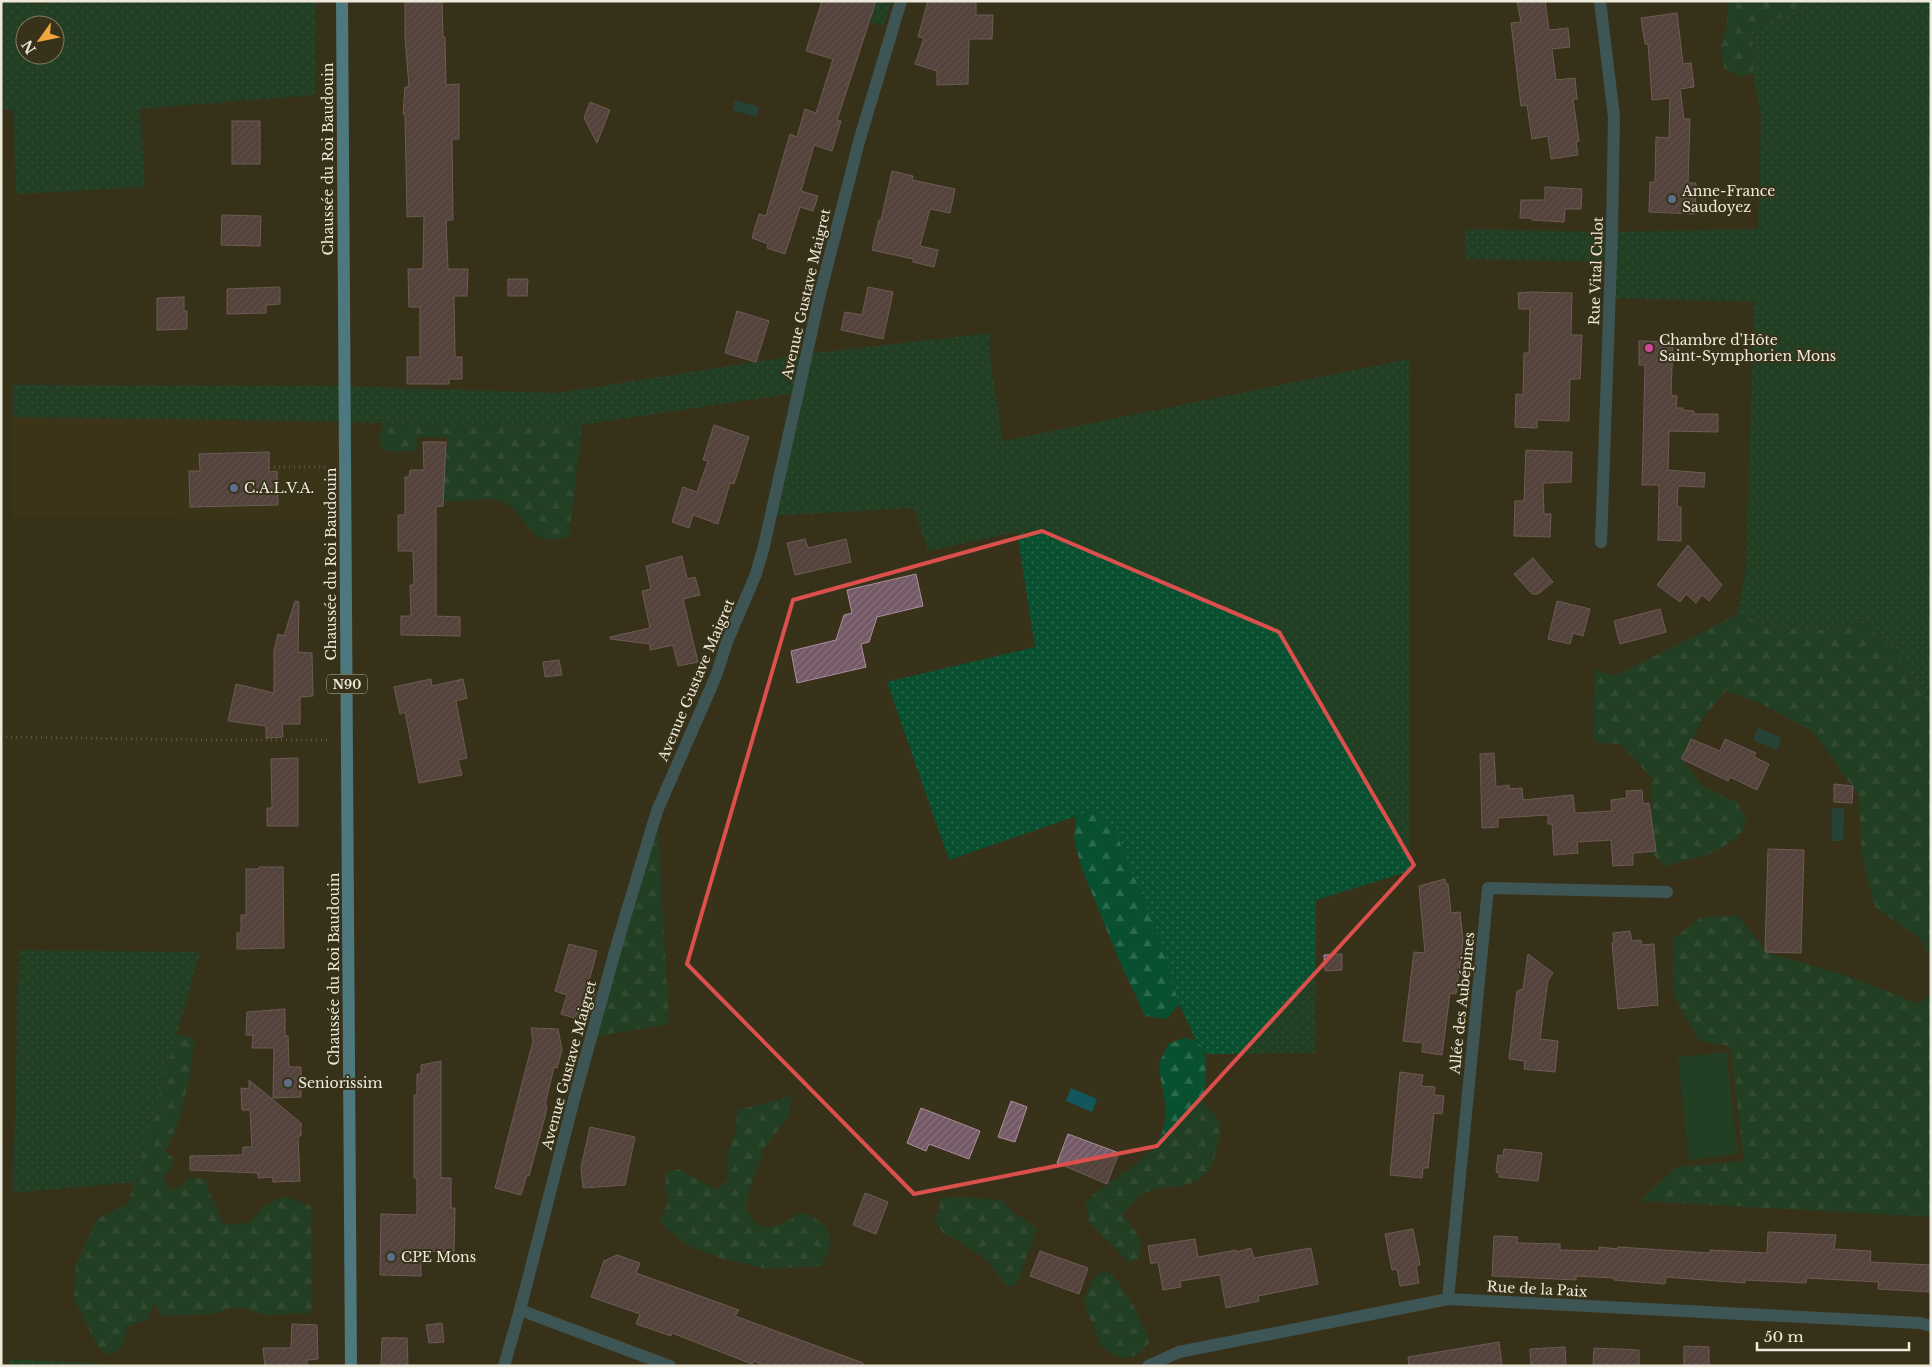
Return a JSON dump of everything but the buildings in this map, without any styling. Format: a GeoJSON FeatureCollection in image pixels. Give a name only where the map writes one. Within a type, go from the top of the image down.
{"type":"FeatureCollection","features":[{"type":"Feature","properties":{"kind":"main road","name":"Chaussée du Roi Baudouin"},"geometry":{"type":"LineString","coordinates":[[342,1],[351,1366]]}},
{"type":"Feature","properties":{"kind":"street","name":"Avenue Gustave Maigret"},"geometry":{"type":"LineString","coordinates":[[504,1366],[574,1099],[617,944],[657,811],[699,716],[758,565],[820,294],[860,138],[901,1]]}},
{"type":"Feature","properties":{"kind":"street","name":"Rue Vital Culot"},"geometry":{"type":"LineString","coordinates":[[1600,1],[1614,117],[1612,232],[1601,542]]}},
{"type":"Feature","properties":{"kind":"street","name":"Allée des Aubépines"},"geometry":{"type":"LineString","coordinates":[[1448,1299],[1488,888],[1667,892]]}},
{"type":"Feature","properties":{"kind":"street","name":"Rue de la Paix"},"geometry":{"type":"LineString","coordinates":[[1148,1366],[1179,1352],[1448,1299],[1920,1323],[1931,1326]]}},
{"type":"Feature","properties":{"kind":"street"},"geometry":{"type":"LineString","coordinates":[[520,1310],[670,1366]]}},
{"type":"Feature","properties":{"kind":"path"},"geometry":{"type":"LineString","coordinates":[[269,467],[345,467]]}},
{"type":"Feature","properties":{"kind":"path"},"geometry":{"type":"LineString","coordinates":[[1,737],[347,740]]}},
{"type":"Feature","properties":{"kind":"highlighted area"},"geometry":{"type":"Polygon","coordinates":[[[1042,531],[1279,632],[1414,865],[1157,1146],[914,1194],[687,964],[793,600],[1042,531]]]}},
{"type":"Feature","properties":{"kind":"shaded area"},"geometry":{"type":"Polygon","coordinates":[[[13,417],[344,423],[345,520],[12,517],[13,417]]]}},
{"type":"Feature","properties":{"kind":"green space"},"geometry":{"type":"Polygon","coordinates":[[[1,1],[23,1],[35,5],[59,1],[316,1],[315,95],[140,109],[145,187],[15,194],[14,110],[1,110],[1,1]]]}},
{"type":"Feature","properties":{"kind":"green space"},"geometry":{"type":"Polygon","coordinates":[[[812,1],[891,1],[883,26],[812,1]]]}},
{"type":"Feature","properties":{"kind":"green space"},"geometry":{"type":"Polygon","coordinates":[[[1727,1],[1816,1],[1752,31],[1753,74],[1739,77],[1723,67],[1721,44],[1727,25],[1727,1]]]}},
{"type":"Feature","properties":{"kind":"green space"},"geometry":{"type":"Polygon","coordinates":[[[1816,1],[1931,1],[1931,714],[1905,661],[1864,623],[1821,630],[1782,629],[1737,615],[1746,569],[1754,302],[1610,298],[1610,262],[1465,259],[1465,229],[1612,232],[1758,229],[1761,115],[1753,74],[1752,31],[1816,1]]]}},
{"type":"Feature","properties":{"kind":"green space"},"geometry":{"type":"Polygon","coordinates":[[[989,333],[990,358],[1003,441],[1409,359],[1410,871],[1316,900],[1316,1053],[1206,1054],[1196,1041],[1091,811],[949,860],[887,682],[1035,647],[1017,532],[928,551],[913,508],[769,516],[797,393],[560,428],[308,421],[13,417],[13,385],[344,386],[557,393],[806,354],[989,333]]]}},
{"type":"Feature","properties":{"kind":"green space"},"geometry":{"type":"Polygon","coordinates":[[[384,423],[560,428],[580,425],[582,428],[569,536],[545,539],[537,536],[512,508],[498,500],[483,499],[445,503],[440,469],[446,461],[447,437],[417,437],[417,450],[400,452],[386,450],[380,442],[380,434],[384,423]]]}},
{"type":"Feature","properties":{"kind":"green space"},"geometry":{"type":"Polygon","coordinates":[[[1737,615],[1782,629],[1821,630],[1864,623],[1905,661],[1931,714],[1931,958],[1920,939],[1875,907],[1862,857],[1859,796],[1813,732],[1764,705],[1725,691],[1703,718],[1683,760],[1703,787],[1737,802],[1747,822],[1738,838],[1710,854],[1665,866],[1650,852],[1652,778],[1620,744],[1593,742],[1595,669],[1614,676],[1737,615]]]}},
{"type":"Feature","properties":{"kind":"green space"},"geometry":{"type":"Polygon","coordinates":[[[657,811],[669,1024],[592,1037],[657,811]]]}},
{"type":"Feature","properties":{"kind":"green space"},"geometry":{"type":"Polygon","coordinates":[[[1091,811],[1105,819],[1117,836],[1159,936],[1179,1004],[1167,1019],[1145,1016],[1117,955],[1081,866],[1074,839],[1076,816],[1091,811]]]}},
{"type":"Feature","properties":{"kind":"green space"},"geometry":{"type":"Polygon","coordinates":[[[1738,916],[1768,953],[1845,975],[1919,1004],[1931,992],[1931,1217],[1640,1201],[1676,1167],[1744,1161],[1730,1046],[1699,1041],[1673,994],[1673,938],[1702,917],[1738,916]]]}},
{"type":"Feature","properties":{"kind":"green space"},"geometry":{"type":"Polygon","coordinates":[[[19,950],[200,952],[136,1182],[13,1193],[19,950]]]}},
{"type":"Feature","properties":{"kind":"green space"},"geometry":{"type":"Polygon","coordinates":[[[177,1034],[195,1039],[182,1111],[165,1152],[173,1158],[172,1169],[163,1176],[171,1191],[181,1186],[189,1177],[204,1179],[223,1224],[249,1223],[263,1207],[284,1196],[311,1206],[312,1313],[264,1315],[245,1308],[232,1308],[212,1314],[162,1316],[154,1303],[148,1319],[127,1327],[122,1347],[108,1355],[98,1347],[74,1299],[76,1265],[97,1219],[128,1204],[177,1034]]]}},
{"type":"Feature","properties":{"kind":"green space"},"geometry":{"type":"Polygon","coordinates":[[[1184,1038],[1196,1041],[1201,1045],[1204,1052],[1206,1070],[1203,1104],[1211,1110],[1221,1125],[1217,1148],[1210,1167],[1197,1181],[1186,1185],[1150,1190],[1136,1199],[1122,1215],[1137,1234],[1140,1245],[1138,1259],[1129,1262],[1090,1224],[1085,1203],[1148,1154],[1157,1142],[1163,1128],[1166,1112],[1160,1062],[1168,1044],[1184,1038]]]}},
{"type":"Feature","properties":{"kind":"green space"},"geometry":{"type":"Polygon","coordinates":[[[1726,1052],[1738,1154],[1689,1160],[1678,1057],[1726,1052]]]}},
{"type":"Feature","properties":{"kind":"green space"},"geometry":{"type":"Polygon","coordinates":[[[791,1096],[789,1116],[764,1149],[748,1193],[746,1210],[756,1223],[767,1227],[784,1223],[800,1212],[817,1220],[826,1228],[830,1240],[830,1247],[822,1266],[767,1269],[723,1259],[688,1246],[660,1223],[669,1199],[665,1190],[666,1172],[678,1169],[716,1190],[727,1181],[728,1152],[734,1137],[738,1110],[791,1096]]]}},
{"type":"Feature","properties":{"kind":"green space"},"geometry":{"type":"Polygon","coordinates":[[[958,1197],[1003,1200],[1010,1210],[1037,1229],[1016,1285],[1009,1287],[1002,1281],[989,1262],[957,1240],[943,1233],[934,1221],[940,1207],[939,1199],[958,1197]]]}},
{"type":"Feature","properties":{"kind":"green space"},"geometry":{"type":"Polygon","coordinates":[[[1103,1272],[1112,1274],[1132,1303],[1150,1341],[1141,1353],[1124,1359],[1110,1353],[1101,1346],[1084,1299],[1093,1279],[1103,1272]]]}},
{"type":"Feature","properties":{"kind":"green space"},"geometry":{"type":"Polygon","coordinates":[[[10,1359],[105,1364],[106,1366],[8,1366],[10,1359]]]}},
{"type":"Feature","properties":{"kind":"water"},"geometry":{"type":"Polygon","coordinates":[[[735,100],[759,107],[756,117],[733,110],[735,100]]]}},
{"type":"Feature","properties":{"kind":"water"},"geometry":{"type":"Polygon","coordinates":[[[1758,728],[1781,738],[1777,750],[1753,740],[1758,728]]]}},
{"type":"Feature","properties":{"kind":"water"},"geometry":{"type":"Polygon","coordinates":[[[1832,808],[1844,809],[1843,841],[1832,841],[1832,808]]]}},
{"type":"Feature","properties":{"kind":"water"},"geometry":{"type":"Polygon","coordinates":[[[1071,1088],[1097,1099],[1092,1112],[1066,1101],[1071,1088]]]}},
{"type":"Feature","properties":{"kind":"place","name":"Anne-France Saudoyez"},"geometry":{"type":"Point","coordinates":[1672,199]}},
{"type":"Feature","properties":{"kind":"place","name":"Chambre d'Hôte Saint-Symphorien Mons"},"geometry":{"type":"Point","coordinates":[1649,348]}},
{"type":"Feature","properties":{"kind":"place","name":"C.A.L.V.A."},"geometry":{"type":"Point","coordinates":[234,488]}},
{"type":"Feature","properties":{"kind":"place","name":"Seniorissim"},"geometry":{"type":"Point","coordinates":[288,1083]}},
{"type":"Feature","properties":{"kind":"place","name":"CPE Mons"},"geometry":{"type":"Point","coordinates":[391,1257]}}]}
